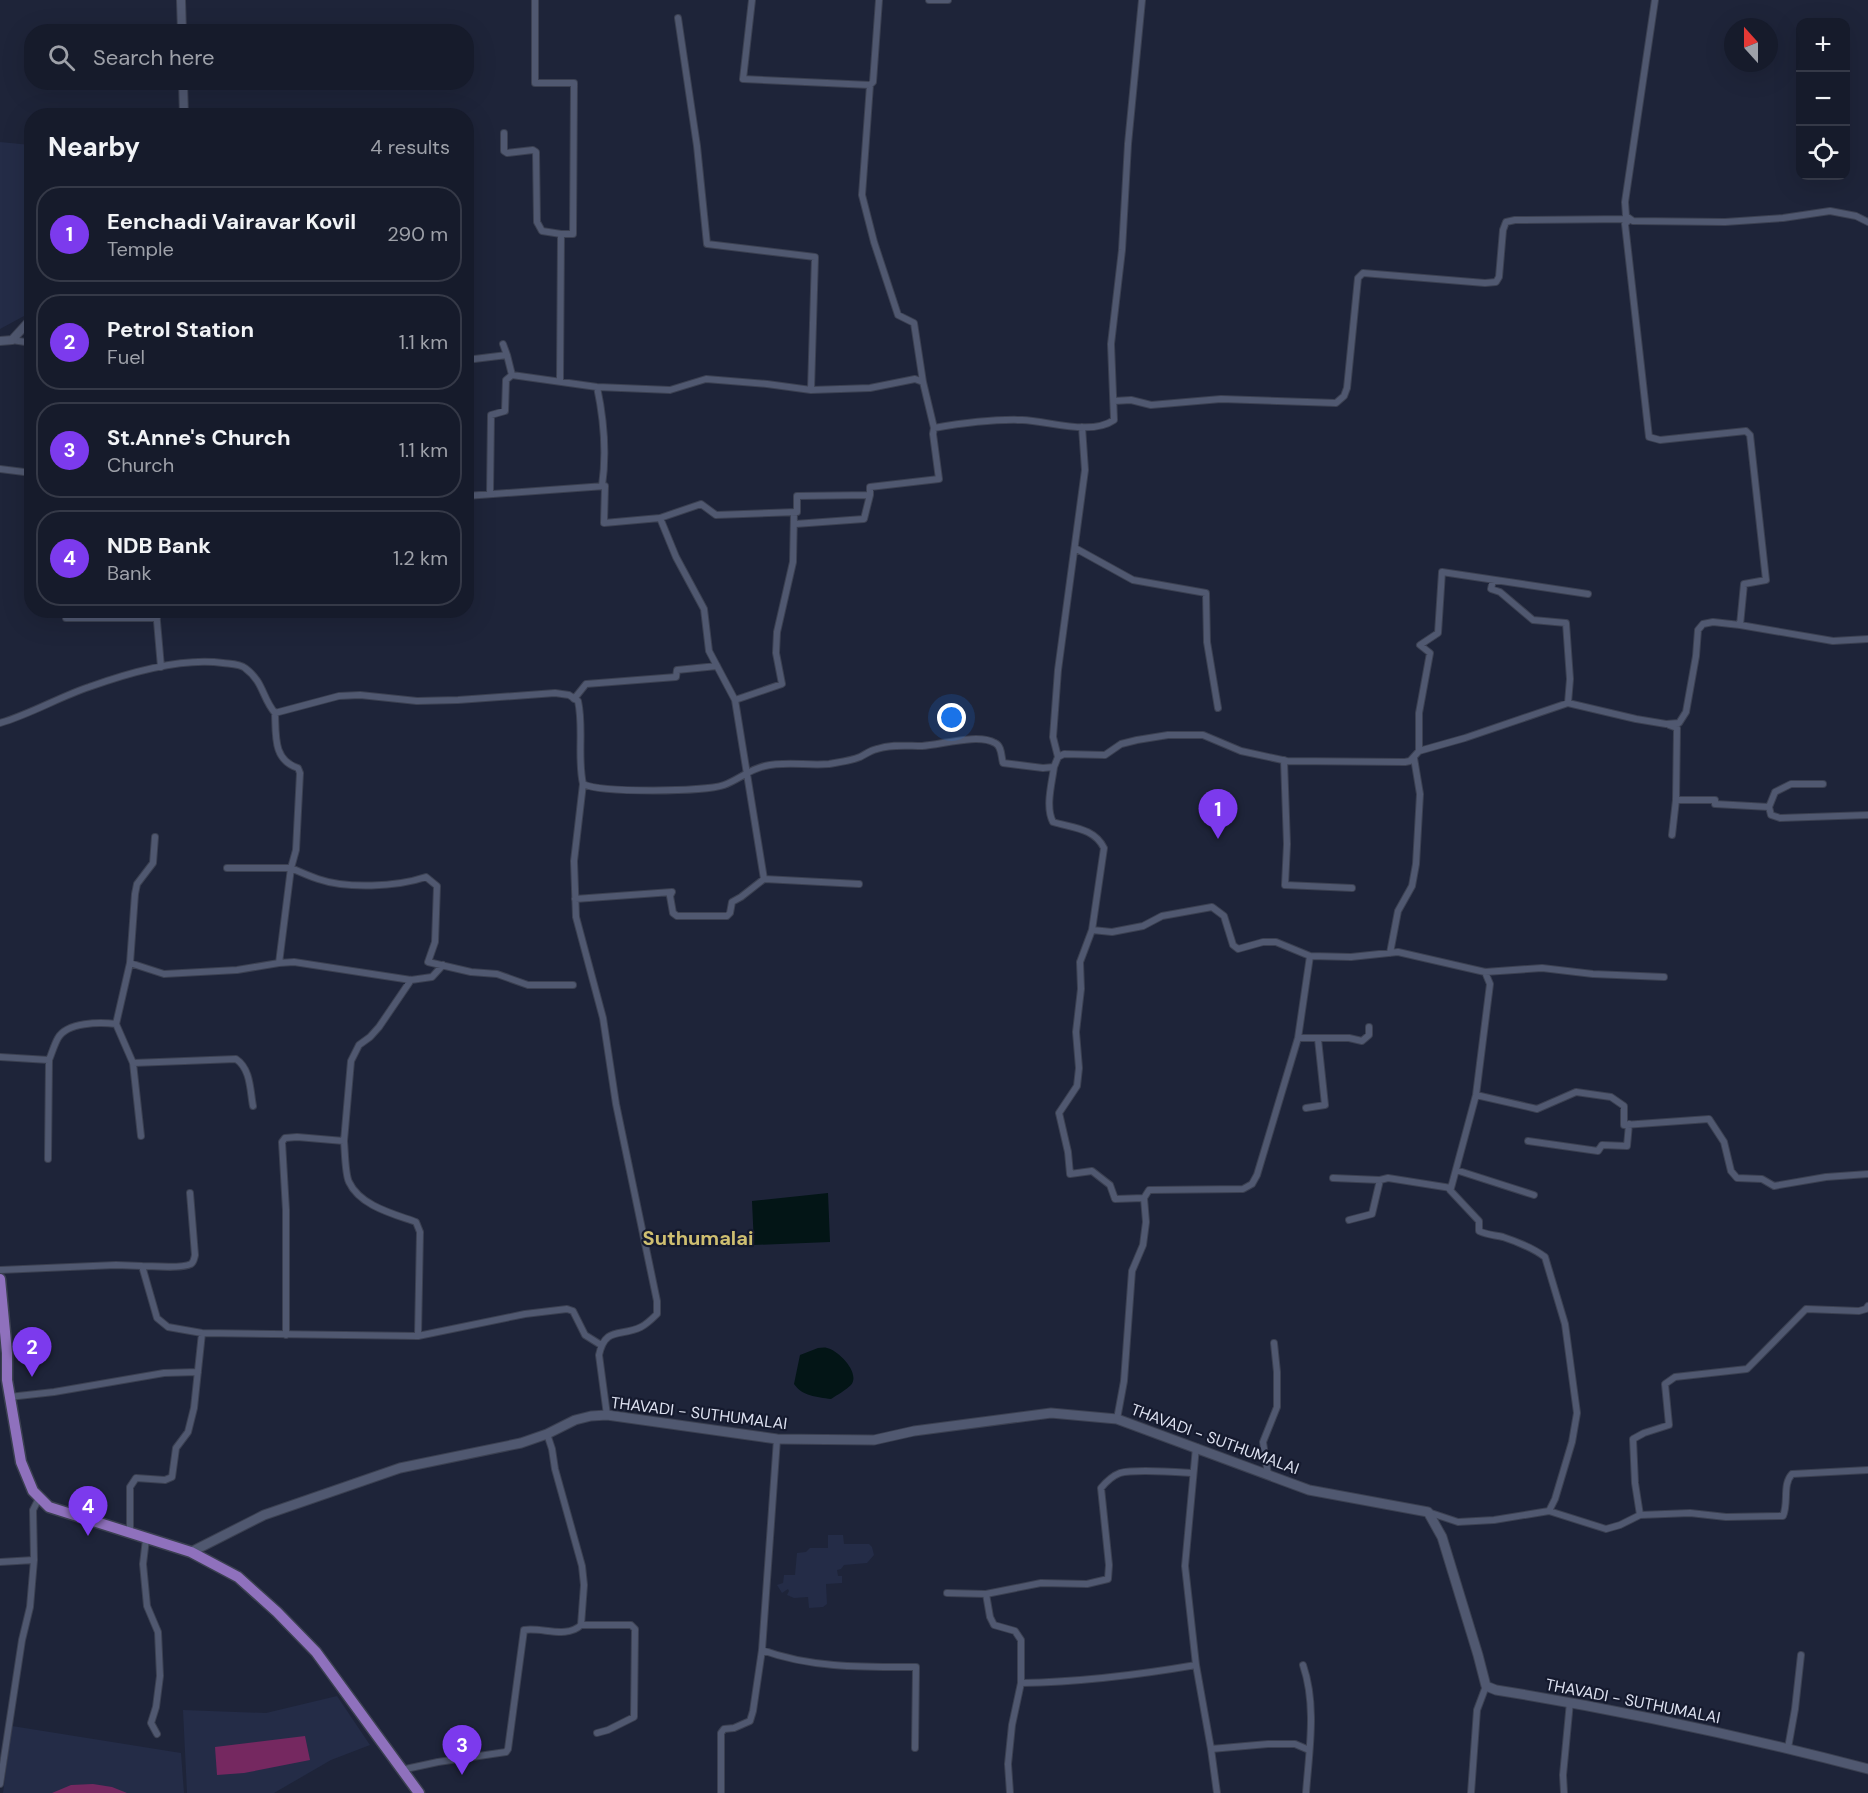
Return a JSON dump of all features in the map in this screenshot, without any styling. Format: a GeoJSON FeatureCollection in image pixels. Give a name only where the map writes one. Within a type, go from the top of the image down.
{"type":"FeatureCollection","features":[{"type":"Feature","properties":{"kind":"main road"},"geometry":{"type":"LineString","coordinates":[[0,1279],[7,1353],[4,1380],[21,1462],[33,1491],[49,1507],[191,1552],[238,1577],[277,1611],[316,1652],[419,1793]]}},
{"type":"Feature","properties":{"kind":"main road","name":"THAVADI - SUTHUMALAI"},"geometry":{"type":"LineString","coordinates":[[191,1552],[264,1515],[400,1468],[521,1443],[547,1434],[575,1420],[608,1415],[777,1439],[874,1440],[914,1431],[1051,1413],[1117,1419],[1309,1490],[1428,1512]]}},
{"type":"Feature","properties":{"kind":"main road"},"geometry":{"type":"LineString","coordinates":[[1428,1512],[1442,1537],[1486,1686]]}},
{"type":"Feature","properties":{"kind":"main road","name":"THAVADI - SUTHUMALAI"},"geometry":{"type":"LineString","coordinates":[[1486,1686],[1496,1690],[1570,1702],[1788,1748],[1868,1769]]}},
{"type":"Feature","properties":{"kind":"street"},"geometry":{"type":"LineString","coordinates":[[181,0],[182,24]]}},
{"type":"Feature","properties":{"kind":"street"},"geometry":{"type":"LineString","coordinates":[[504,133],[504,151],[507,153],[536,152],[537,222],[542,231],[573,234],[574,83],[535,83],[535,0]]}},
{"type":"Feature","properties":{"kind":"street"},"geometry":{"type":"LineString","coordinates":[[752,0],[743,79],[870,85]]}},
{"type":"Feature","properties":{"kind":"street"},"geometry":{"type":"LineString","coordinates":[[795,524],[864,519],[870,487],[939,479],[934,428],[923,382],[914,323],[898,315],[874,242],[862,195],[879,0]]}},
{"type":"Feature","properties":{"kind":"street"},"geometry":{"type":"LineString","coordinates":[[929,0],[948,0]]}},
{"type":"Feature","properties":{"kind":"street"},"geometry":{"type":"LineString","coordinates":[[934,428],[974,421],[1023,420],[1090,428],[1108,424],[1114,420],[1111,344],[1122,250],[1128,144],[1142,0]]}},
{"type":"Feature","properties":{"kind":"street"},"geometry":{"type":"LineString","coordinates":[[1630,219],[1626,216],[1625,202],[1655,0]]}},
{"type":"Feature","properties":{"kind":"street"},"geometry":{"type":"LineString","coordinates":[[678,18],[697,146],[707,244],[815,257],[811,390]]}},
{"type":"Feature","properties":{"kind":"street"},"geometry":{"type":"LineString","coordinates":[[183,90],[184,108]]}},
{"type":"Feature","properties":{"kind":"street"},"geometry":{"type":"LineString","coordinates":[[1114,401],[1131,400],[1151,405],[1221,399],[1336,403],[1344,396],[1347,388],[1358,278],[1364,273],[1496,282],[1499,278],[1503,230],[1506,222],[1630,219],[1652,222],[1725,222],[1783,218],[1830,211],[1856,216],[1868,222]]}},
{"type":"Feature","properties":{"kind":"street"},"geometry":{"type":"LineString","coordinates":[[1630,219],[1625,224],[1650,437],[1660,440],[1746,431],[1750,435],[1766,580],[1744,584],[1740,625]]}},
{"type":"Feature","properties":{"kind":"street"},"geometry":{"type":"LineString","coordinates":[[560,381],[561,234]]}},
{"type":"Feature","properties":{"kind":"street"},"geometry":{"type":"LineString","coordinates":[[12,340],[24,327]]}},
{"type":"Feature","properties":{"kind":"street"},"geometry":{"type":"LineString","coordinates":[[0,341],[24,342]]}},
{"type":"Feature","properties":{"kind":"street"},"geometry":{"type":"LineString","coordinates":[[503,344],[512,375]]}},
{"type":"Feature","properties":{"kind":"street"},"geometry":{"type":"LineString","coordinates":[[474,359],[507,355]]}},
{"type":"Feature","properties":{"kind":"street"},"geometry":{"type":"LineString","coordinates":[[490,494],[491,416],[505,411],[506,380],[512,375],[597,387],[670,390],[706,380],[767,384],[811,390],[870,388],[915,379],[923,382]]}},
{"type":"Feature","properties":{"kind":"street"},"geometry":{"type":"LineString","coordinates":[[597,387],[603,412],[606,460],[602,486]]}},
{"type":"Feature","properties":{"kind":"street"},"geometry":{"type":"LineString","coordinates":[[1082,427],[1084,470],[1058,670],[1053,737],[1058,757],[1054,767],[1050,817],[1053,822],[1092,833],[1098,837],[1104,848],[1092,930],[1080,963],[1081,989],[1076,1032],[1079,1068],[1077,1086],[1059,1113],[1068,1152],[1070,1174],[1092,1171],[1110,1185],[1115,1199],[1144,1198]]}},
{"type":"Feature","properties":{"kind":"street"},"geometry":{"type":"LineString","coordinates":[[0,469],[24,472]]}},
{"type":"Feature","properties":{"kind":"street"},"geometry":{"type":"LineString","coordinates":[[474,495],[605,486],[604,522],[660,518],[701,504],[716,515],[797,512],[797,496],[870,495]]}},
{"type":"Feature","properties":{"kind":"street"},"geometry":{"type":"LineString","coordinates":[[735,700],[782,684],[776,653],[777,632],[792,562],[794,512]]}},
{"type":"Feature","properties":{"kind":"street"},"geometry":{"type":"LineString","coordinates":[[660,518],[676,556],[704,609],[709,651],[735,700],[764,879]]}},
{"type":"Feature","properties":{"kind":"street"},"geometry":{"type":"LineString","coordinates":[[1075,548],[1133,580],[1206,593],[1207,642],[1218,708]]}},
{"type":"Feature","properties":{"kind":"street"},"geometry":{"type":"LineString","coordinates":[[1058,757],[1064,754],[1105,755],[1121,744],[1168,735],[1203,735],[1241,751],[1284,760],[1405,762],[1414,758],[1419,751],[1419,712],[1430,653],[1420,645],[1438,633],[1442,572],[1588,594]]}},
{"type":"Feature","properties":{"kind":"street"},"geometry":{"type":"LineString","coordinates":[[1493,580],[1491,589],[1500,592],[1533,620],[1566,623],[1570,679],[1568,703]]}},
{"type":"Feature","properties":{"kind":"street"},"geometry":{"type":"LineString","coordinates":[[66,618],[157,618],[161,668]]}},
{"type":"Feature","properties":{"kind":"street"},"geometry":{"type":"LineString","coordinates":[[1666,724],[1679,723],[1686,712],[1698,630],[1703,624],[1713,622],[1740,625],[1833,641],[1868,639]]}},
{"type":"Feature","properties":{"kind":"street"},"geometry":{"type":"LineString","coordinates":[[0,723],[18,718],[88,687],[161,668],[205,661],[243,666],[259,681],[275,713],[276,740],[282,758],[286,764],[298,768],[300,773],[296,850],[291,868],[279,963]]}},
{"type":"Feature","properties":{"kind":"street"},"geometry":{"type":"LineString","coordinates":[[574,699],[586,684],[676,677],[678,670],[717,666]]}},
{"type":"Feature","properties":{"kind":"street"},"geometry":{"type":"LineString","coordinates":[[275,713],[339,696],[360,695],[417,701],[555,693],[578,701],[580,771],[583,784],[574,861],[575,899],[581,938],[603,1018],[616,1104],[657,1301],[657,1314],[650,1320],[639,1328],[608,1335],[601,1345],[599,1355],[608,1415]]}},
{"type":"Feature","properties":{"kind":"street"},"geometry":{"type":"LineString","coordinates":[[1419,751],[1568,703],[1666,724],[1677,729],[1676,800],[1672,835]]}},
{"type":"Feature","properties":{"kind":"street"},"geometry":{"type":"LineString","coordinates":[[583,784],[596,787],[651,790],[706,788],[724,785],[764,766],[844,762],[876,749],[894,746],[923,746],[981,740],[994,742],[1000,747],[1003,763],[1043,768],[1054,767]]}},
{"type":"Feature","properties":{"kind":"street"},"geometry":{"type":"LineString","coordinates":[[1390,953],[1398,911],[1412,886],[1416,864],[1420,794],[1414,758]]}},
{"type":"Feature","properties":{"kind":"street"},"geometry":{"type":"LineString","coordinates":[[1284,760],[1287,844],[1285,885],[1352,888]]}},
{"type":"Feature","properties":{"kind":"street"},"geometry":{"type":"LineString","coordinates":[[1823,784],[1791,784],[1775,792],[1769,807],[1771,815],[1780,818],[1868,814]]}},
{"type":"Feature","properties":{"kind":"street"},"geometry":{"type":"LineString","coordinates":[[1676,800],[1715,800],[1715,804],[1769,807]]}},
{"type":"Feature","properties":{"kind":"street"},"geometry":{"type":"LineString","coordinates":[[141,1136],[133,1063],[116,1024],[130,963],[137,884],[153,863],[155,837]]}},
{"type":"Feature","properties":{"kind":"street"},"geometry":{"type":"LineString","coordinates":[[227,868],[291,868],[319,880],[358,885],[409,883],[426,877],[437,886],[435,942],[428,962],[471,972],[497,974],[528,985],[573,985]]}},
{"type":"Feature","properties":{"kind":"street"},"geometry":{"type":"LineString","coordinates":[[575,899],[672,892],[670,896],[673,913],[677,916],[727,916],[730,913],[732,902],[764,879],[859,884]]}},
{"type":"Feature","properties":{"kind":"street"},"geometry":{"type":"LineString","coordinates":[[1092,930],[1112,932],[1143,926],[1162,916],[1212,907],[1224,916],[1233,945],[1238,949],[1263,942],[1276,942],[1310,956],[1351,957],[1398,952],[1485,972],[1542,968],[1593,974],[1664,977]]}},
{"type":"Feature","properties":{"kind":"street"},"geometry":{"type":"LineString","coordinates":[[1117,1419],[1124,1381],[1132,1271],[1143,1245],[1146,1222],[1144,1198],[1149,1190],[1243,1188],[1252,1184],[1257,1175],[1298,1038],[1310,956]]}},
{"type":"Feature","properties":{"kind":"street"},"geometry":{"type":"LineString","coordinates":[[130,963],[164,974],[237,970],[294,962],[411,980],[432,977],[443,965]]}},
{"type":"Feature","properties":{"kind":"street"},"geometry":{"type":"LineString","coordinates":[[1449,1190],[1476,1095],[1490,984],[1485,972]]}},
{"type":"Feature","properties":{"kind":"street"},"geometry":{"type":"LineString","coordinates":[[411,980],[379,1028],[359,1045],[351,1062],[344,1141],[349,1182],[362,1197],[378,1208],[416,1222],[420,1232],[418,1336]]}},
{"type":"Feature","properties":{"kind":"street"},"geometry":{"type":"LineString","coordinates":[[48,1159],[49,1060],[59,1036],[70,1028],[103,1022],[116,1024]]}},
{"type":"Feature","properties":{"kind":"street"},"geometry":{"type":"LineString","coordinates":[[1298,1038],[1349,1038],[1362,1041],[1369,1035],[1368,1027]]}},
{"type":"Feature","properties":{"kind":"street"},"geometry":{"type":"LineString","coordinates":[[1306,1108],[1325,1105],[1318,1039]]}},
{"type":"Feature","properties":{"kind":"street"},"geometry":{"type":"LineString","coordinates":[[0,1057],[49,1060]]}},
{"type":"Feature","properties":{"kind":"street"},"geometry":{"type":"LineString","coordinates":[[133,1063],[236,1059],[243,1064],[246,1070],[253,1106]]}},
{"type":"Feature","properties":{"kind":"street"},"geometry":{"type":"LineString","coordinates":[[1476,1095],[1537,1109],[1576,1092],[1611,1097],[1624,1106],[1624,1125],[1709,1119],[1724,1142],[1731,1171],[1737,1178],[1762,1179],[1774,1186],[1868,1173]]}},
{"type":"Feature","properties":{"kind":"street"},"geometry":{"type":"LineString","coordinates":[[1528,1141],[1598,1151],[1602,1145],[1627,1146],[1629,1125]]}},
{"type":"Feature","properties":{"kind":"street"},"geometry":{"type":"LineString","coordinates":[[286,1335],[286,1210],[282,1142],[285,1138],[297,1137],[344,1141]]}},
{"type":"Feature","properties":{"kind":"street"},"geometry":{"type":"LineString","coordinates":[[1456,1170],[1534,1195]]}},
{"type":"Feature","properties":{"kind":"street"},"geometry":{"type":"LineString","coordinates":[[1333,1178],[1380,1180],[1388,1178],[1449,1190],[1479,1221],[1479,1231],[1502,1236],[1536,1250],[1545,1257],[1565,1324],[1577,1413],[1572,1442],[1555,1499],[1549,1511]]}},
{"type":"Feature","properties":{"kind":"street"},"geometry":{"type":"LineString","coordinates":[[1349,1220],[1372,1214],[1380,1180]]}},
{"type":"Feature","properties":{"kind":"street"},"geometry":{"type":"LineString","coordinates":[[0,1270],[116,1265],[181,1266],[194,1261],[190,1193]]}},
{"type":"Feature","properties":{"kind":"street"},"geometry":{"type":"LineString","coordinates":[[141,1266],[157,1318],[168,1327],[202,1333],[418,1336],[525,1314],[567,1309],[573,1311],[585,1335],[601,1345]]}},
{"type":"Feature","properties":{"kind":"street"},"geometry":{"type":"LineString","coordinates":[[1640,1515],[1635,1483],[1633,1439],[1669,1425],[1665,1384],[1675,1377],[1746,1369],[1806,1309],[1859,1311],[1868,1306]]}},
{"type":"Feature","properties":{"kind":"street"},"geometry":{"type":"LineString","coordinates":[[130,1534],[130,1486],[136,1478],[165,1480],[172,1477],[176,1448],[188,1432],[194,1408],[202,1333]]}},
{"type":"Feature","properties":{"kind":"street"},"geometry":{"type":"LineString","coordinates":[[1268,1475],[1263,1442],[1277,1407],[1274,1343]]}},
{"type":"Feature","properties":{"kind":"street"},"geometry":{"type":"LineString","coordinates":[[9,1396],[54,1392],[156,1374],[198,1372]]}},
{"type":"Feature","properties":{"kind":"street"},"geometry":{"type":"LineString","coordinates":[[547,1434],[582,1566],[584,1585],[581,1625]]}},
{"type":"Feature","properties":{"kind":"street"},"geometry":{"type":"LineString","coordinates":[[721,1793],[721,1733],[724,1729],[734,1728],[750,1721],[753,1711],[762,1650],[777,1439]]}},
{"type":"Feature","properties":{"kind":"street"},"geometry":{"type":"LineString","coordinates":[[1196,1447],[1185,1566],[1196,1665],[1217,1793]]}},
{"type":"Feature","properties":{"kind":"street"},"geometry":{"type":"LineString","coordinates":[[1428,1512],[1458,1522],[1494,1520],[1549,1511],[1606,1529],[1620,1526],[1640,1515],[1690,1513],[1726,1517],[1782,1516],[1786,1508],[1787,1480],[1792,1474],[1868,1470]]}},
{"type":"Feature","properties":{"kind":"street"},"geometry":{"type":"LineString","coordinates":[[946,1593],[986,1594],[1041,1583],[1087,1584],[1108,1579],[1109,1565],[1101,1488],[1106,1481],[1120,1473],[1169,1471],[1193,1473]]}},
{"type":"Feature","properties":{"kind":"street"},"geometry":{"type":"LineString","coordinates":[[0,1784],[22,1640],[30,1606],[34,1560],[33,1510],[39,1498]]}},
{"type":"Feature","properties":{"kind":"street"},"geometry":{"type":"LineString","coordinates":[[147,1539],[143,1564],[147,1606],[158,1632],[160,1676],[152,1724],[157,1734]]}},
{"type":"Feature","properties":{"kind":"street"},"geometry":{"type":"LineString","coordinates":[[0,1562],[34,1560]]}},
{"type":"Feature","properties":{"kind":"street"},"geometry":{"type":"LineString","coordinates":[[986,1594],[990,1617],[994,1625],[1015,1631],[1021,1640],[1021,1683],[1012,1725],[1008,1764],[1010,1793]]}},
{"type":"Feature","properties":{"kind":"street"},"geometry":{"type":"LineString","coordinates":[[400,1770],[506,1752],[524,1630],[534,1628],[564,1632],[581,1625],[631,1625],[635,1629],[634,1717],[597,1733]]}},
{"type":"Feature","properties":{"kind":"street"},"geometry":{"type":"LineString","coordinates":[[762,1650],[780,1657],[850,1667],[916,1667],[915,1748]]}},
{"type":"Feature","properties":{"kind":"street"},"geometry":{"type":"LineString","coordinates":[[1788,1748],[1801,1655]]}},
{"type":"Feature","properties":{"kind":"street"},"geometry":{"type":"LineString","coordinates":[[1021,1683],[1061,1682],[1196,1665]]}},
{"type":"Feature","properties":{"kind":"street"},"geometry":{"type":"LineString","coordinates":[[1303,1665],[1311,1704],[1306,1793]]}},
{"type":"Feature","properties":{"kind":"street"},"geometry":{"type":"LineString","coordinates":[[1471,1793],[1477,1710],[1486,1686]]}},
{"type":"Feature","properties":{"kind":"street"},"geometry":{"type":"LineString","coordinates":[[1564,1793],[1563,1775],[1570,1702]]}},
{"type":"Feature","properties":{"kind":"street"},"geometry":{"type":"LineString","coordinates":[[1211,1749],[1295,1744],[1309,1750]]}},
{"type":"Feature","properties":{"kind":"shaded area"},"geometry":{"type":"Polygon","coordinates":[[[0,142],[24,144],[24,316],[0,329],[0,142]]]}},
{"type":"Feature","properties":{"kind":"shaded area"},"geometry":{"type":"Polygon","coordinates":[[[828,1193],[830,1242],[754,1245],[752,1201],[828,1193]]]}},
{"type":"Feature","properties":{"kind":"shaded area"},"geometry":{"type":"Polygon","coordinates":[[[818,1348],[827,1348],[837,1353],[847,1363],[853,1374],[851,1385],[831,1399],[815,1397],[797,1388],[794,1384],[800,1355],[818,1348]]]}},
{"type":"Feature","properties":{"kind":"shaded area"},"geometry":{"type":"Polygon","coordinates":[[[828,1535],[843,1535],[844,1544],[869,1544],[874,1555],[867,1563],[844,1565],[837,1570],[838,1576],[842,1576],[842,1583],[826,1584],[827,1604],[823,1607],[809,1608],[808,1597],[794,1598],[787,1595],[788,1589],[782,1593],[777,1585],[783,1583],[784,1575],[795,1575],[797,1553],[806,1552],[810,1548],[828,1548],[828,1535]]]}},
{"type":"Feature","properties":{"kind":"shaded area"},"geometry":{"type":"Polygon","coordinates":[[[337,1696],[370,1745],[331,1760],[274,1793],[187,1793],[183,1710],[266,1713],[337,1696]]]}},
{"type":"Feature","properties":{"kind":"shaded area"},"geometry":{"type":"Polygon","coordinates":[[[12,1726],[181,1753],[184,1793],[3,1793],[12,1726]]]}},
{"type":"Feature","properties":{"kind":"shaded area"},"geometry":{"type":"Polygon","coordinates":[[[305,1736],[310,1760],[244,1773],[217,1775],[215,1747],[305,1736]]]}},
{"type":"Feature","properties":{"kind":"shaded area"},"geometry":{"type":"Polygon","coordinates":[[[93,1784],[112,1787],[127,1793],[52,1793],[71,1785],[93,1784]]]}},
{"type":"Feature","properties":{"kind":"place","name":"Eenchadi Vairavar Kovil"},"geometry":{"type":"Point","coordinates":[1218,839]}},
{"type":"Feature","properties":{"kind":"place","name":"Petrol Station"},"geometry":{"type":"Point","coordinates":[32,1377]}},
{"type":"Feature","properties":{"kind":"place","name":"NDB Bank"},"geometry":{"type":"Point","coordinates":[88,1536]}},
{"type":"Feature","properties":{"kind":"place","name":"St.Anne's Church"},"geometry":{"type":"Point","coordinates":[462,1775]}},
{"type":"Feature","properties":{"kind":"district","name":"Suthumalai"},"geometry":{"type":"Point","coordinates":[698,1238]}}]}
